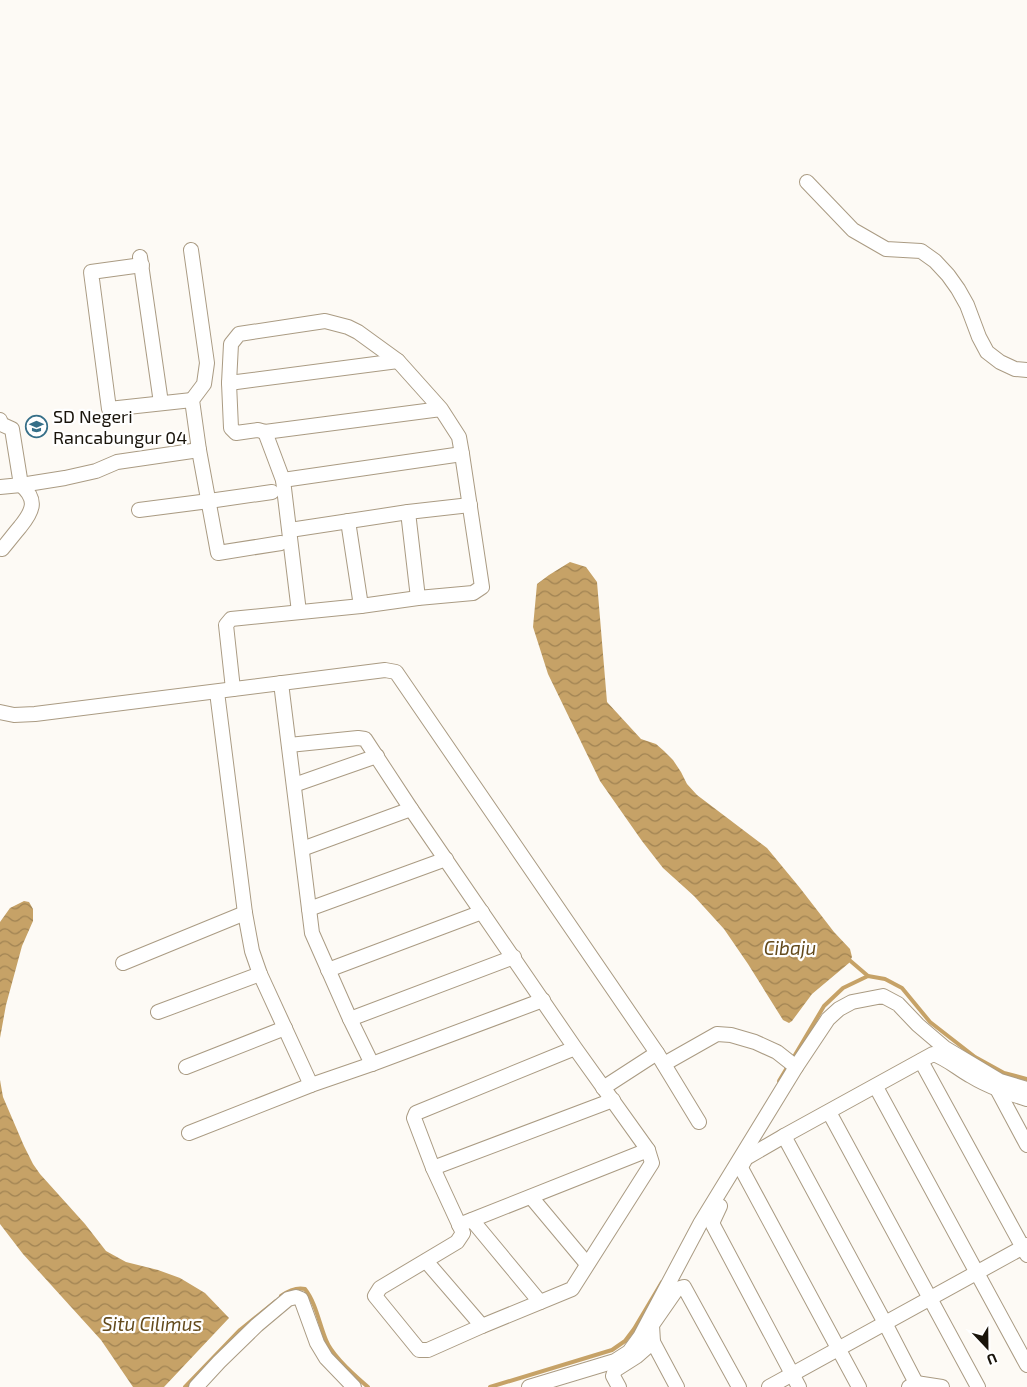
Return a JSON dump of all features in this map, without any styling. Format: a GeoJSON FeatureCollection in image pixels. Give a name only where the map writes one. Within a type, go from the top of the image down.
{"type":"FeatureCollection","features":[{"type":"Feature","properties":{"kind":"street"},"geometry":{"type":"LineString","coordinates":[[806,182],[852,230],[886,249],[922,251],[935,261],[958,289],[987,352],[1000,362],[1015,369],[1027,370]]}},
{"type":"Feature","properties":{"kind":"street"},"geometry":{"type":"LineString","coordinates":[[191,250],[207,363],[204,384],[192,400],[218,553],[281,543]]}},
{"type":"Feature","properties":{"kind":"street"},"geometry":{"type":"LineString","coordinates":[[161,403],[141,261],[90,272],[109,409],[192,400]]}},
{"type":"Feature","properties":{"kind":"street"},"geometry":{"type":"LineString","coordinates":[[232,689],[226,626],[231,620],[473,593],[482,587],[459,437],[440,409],[398,361],[358,332],[348,327],[325,321],[239,334],[230,344],[231,428],[236,433],[258,430],[265,432],[440,409]]}},
{"type":"Feature","properties":{"kind":"street"},"geometry":{"type":"LineString","coordinates":[[229,383],[398,361]]}},
{"type":"Feature","properties":{"kind":"street"},"geometry":{"type":"LineString","coordinates":[[0,420],[2,424],[12,429],[21,485],[29,492],[32,506],[29,516],[2,549]]}},
{"type":"Feature","properties":{"kind":"street"},"geometry":{"type":"LineString","coordinates":[[265,432],[283,480],[300,612]]}},
{"type":"Feature","properties":{"kind":"street"},"geometry":{"type":"LineString","coordinates":[[0,487],[65,478],[96,471],[117,462],[199,450]]}},
{"type":"Feature","properties":{"kind":"street"},"geometry":{"type":"LineString","coordinates":[[283,480],[462,454]]}},
{"type":"Feature","properties":{"kind":"street"},"geometry":{"type":"LineString","coordinates":[[139,510],[272,492]]}},
{"type":"Feature","properties":{"kind":"street"},"geometry":{"type":"LineString","coordinates":[[290,530],[408,512],[470,505]]}},
{"type":"Feature","properties":{"kind":"street"},"geometry":{"type":"LineString","coordinates":[[408,512],[418,598]]}},
{"type":"Feature","properties":{"kind":"street"},"geometry":{"type":"LineString","coordinates":[[348,521],[361,606]]}},
{"type":"Feature","properties":{"kind":"street"},"geometry":{"type":"LineString","coordinates":[[0,712],[14,715],[35,714],[385,670],[396,672],[660,1058],[699,1122]]}},
{"type":"Feature","properties":{"kind":"street"},"geometry":{"type":"LineString","coordinates":[[281,683],[312,933],[372,1064]]}},
{"type":"Feature","properties":{"kind":"street"},"geometry":{"type":"LineString","coordinates":[[217,692],[245,913],[252,951],[260,974],[311,1085]]}},
{"type":"Feature","properties":{"kind":"street"},"geometry":{"type":"LineString","coordinates":[[289,744],[365,739],[575,1048],[648,1150],[652,1164],[572,1289],[428,1350],[419,1350],[375,1296],[380,1288],[457,1242],[464,1233],[466,1222]]}},
{"type":"Feature","properties":{"kind":"street"},"geometry":{"type":"LineString","coordinates":[[294,785],[376,756]]}},
{"type":"Feature","properties":{"kind":"street"},"geometry":{"type":"LineString","coordinates":[[302,849],[411,809]]}},
{"type":"Feature","properties":{"kind":"street"},"geometry":{"type":"LineString","coordinates":[[309,909],[446,860]]}},
{"type":"Feature","properties":{"kind":"street"},"geometry":{"type":"LineString","coordinates":[[328,970],[482,912]]}},
{"type":"Feature","properties":{"kind":"street"},"geometry":{"type":"LineString","coordinates":[[123,963],[245,913]]}},
{"type":"Feature","properties":{"kind":"street"},"geometry":{"type":"LineString","coordinates":[[350,1019],[514,957]]}},
{"type":"Feature","properties":{"kind":"street"},"geometry":{"type":"LineString","coordinates":[[158,1012],[260,974]]}},
{"type":"Feature","properties":{"kind":"street"},"geometry":{"type":"LineString","coordinates":[[528,1387],[615,1361],[629,1352],[640,1337],[700,1224],[796,1067],[828,1019],[839,1009],[852,1002],[883,996],[898,1004],[918,1025],[945,1048],[1000,1081],[1027,1089]]}},
{"type":"Feature","properties":{"kind":"street"},"geometry":{"type":"LineString","coordinates":[[189,1133],[311,1085],[542,1000]]}},
{"type":"Feature","properties":{"kind":"street"},"geometry":{"type":"LineString","coordinates":[[186,1067],[285,1028]]}},
{"type":"Feature","properties":{"kind":"street"},"geometry":{"type":"LineString","coordinates":[[603,1088],[660,1058],[717,1034],[731,1035],[755,1042],[777,1052],[796,1067]]}},
{"type":"Feature","properties":{"kind":"street"},"geometry":{"type":"LineString","coordinates":[[540,1302],[466,1222],[433,1168],[414,1118],[416,1113],[575,1048]]}},
{"type":"Feature","properties":{"kind":"street"},"geometry":{"type":"LineString","coordinates":[[799,1387],[713,1225],[713,1221],[746,1158],[933,1054],[943,1057],[971,1076],[997,1089],[1027,1099]]}},
{"type":"Feature","properties":{"kind":"street"},"geometry":{"type":"LineString","coordinates":[[769,1387],[930,1298],[1026,1250],[921,1061]]}},
{"type":"Feature","properties":{"kind":"street"},"geometry":{"type":"LineString","coordinates":[[876,1087],[1027,1365]]}},
{"type":"Feature","properties":{"kind":"street"},"geometry":{"type":"LineString","coordinates":[[997,1089],[1027,1145]]}},
{"type":"Feature","properties":{"kind":"street"},"geometry":{"type":"LineString","coordinates":[[433,1168],[612,1100]]}},
{"type":"Feature","properties":{"kind":"street"},"geometry":{"type":"LineString","coordinates":[[830,1112],[978,1387]]}},
{"type":"Feature","properties":{"kind":"street"},"geometry":{"type":"LineString","coordinates":[[784,1136],[886,1323],[912,1385],[942,1387]]}},
{"type":"Feature","properties":{"kind":"street"},"geometry":{"type":"LineString","coordinates":[[466,1222],[648,1150]]}},
{"type":"Feature","properties":{"kind":"street"},"geometry":{"type":"LineString","coordinates":[[741,1168],[859,1387]]}},
{"type":"Feature","properties":{"kind":"street"},"geometry":{"type":"LineString","coordinates":[[531,1197],[587,1264]]}},
{"type":"Feature","properties":{"kind":"street"},"geometry":{"type":"LineString","coordinates":[[426,1261],[482,1326]]}},
{"type":"Feature","properties":{"kind":"street"},"geometry":{"type":"LineString","coordinates":[[677,1387],[652,1342],[652,1325],[677,1289],[684,1287],[739,1387]]}},
{"type":"Feature","properties":{"kind":"street"},"geometry":{"type":"LineString","coordinates":[[196,1387],[257,1325],[288,1299],[296,1297],[301,1299],[318,1343],[326,1358],[354,1387]]}},
{"type":"Feature","properties":{"kind":"street"},"geometry":{"type":"LineString","coordinates":[[620,1387],[614,1376],[615,1370],[637,1356],[652,1342]]}},
{"type":"Feature","properties":{"kind":"water","name":"Cibaju"},"geometry":{"type":"Polygon","coordinates":[[[570,562],[586,567],[597,582],[607,702],[641,739],[656,744],[673,760],[687,784],[697,795],[767,848],[834,932],[850,949],[852,957],[849,963],[812,994],[789,1023],[783,1020],[724,929],[694,896],[663,868],[600,781],[548,674],[533,627],[537,584],[570,562]]]}},
{"type":"Feature","properties":{"kind":"water"},"geometry":{"type":"Polygon","coordinates":[[[24,901],[29,902],[33,909],[33,921],[22,946],[6,1005],[0,1038],[0,922],[10,908],[24,901]]]}},
{"type":"Feature","properties":{"kind":"water","name":"Situ Cilimus"},"geometry":{"type":"Polygon","coordinates":[[[0,1080],[3,1097],[33,1164],[106,1251],[126,1262],[180,1278],[205,1293],[229,1318],[164,1387],[133,1387],[101,1340],[23,1254],[0,1224],[0,1080]]]}},
{"type":"Feature","properties":{"kind":"waterway"},"geometry":{"type":"LineString","coordinates":[[847,958],[868,976]]}},
{"type":"Feature","properties":{"kind":"waterway"},"geometry":{"type":"LineString","coordinates":[[792,1060],[824,1006],[843,988],[868,976],[885,979],[902,988],[930,1022],[975,1057],[1004,1073],[1027,1079]]}},
{"type":"Feature","properties":{"kind":"waterway"},"geometry":{"type":"LineString","coordinates":[[779,1081],[788,1066]]}},
{"type":"Feature","properties":{"kind":"waterway"},"geometry":{"type":"LineString","coordinates":[[490,1387],[612,1350],[625,1341],[634,1329],[662,1282]]}},
{"type":"Feature","properties":{"kind":"waterway"},"geometry":{"type":"LineString","coordinates":[[281,1296],[292,1290],[305,1289],[315,1307],[333,1353],[368,1387]]}},
{"type":"Feature","properties":{"kind":"waterway"},"geometry":{"type":"LineString","coordinates":[[185,1387],[240,1330],[276,1301]]}},
{"type":"Feature","properties":{"kind":"place","name":"SD Negeri Rancabungur 04"},"geometry":{"type":"Point","coordinates":[37,426]}}]}
